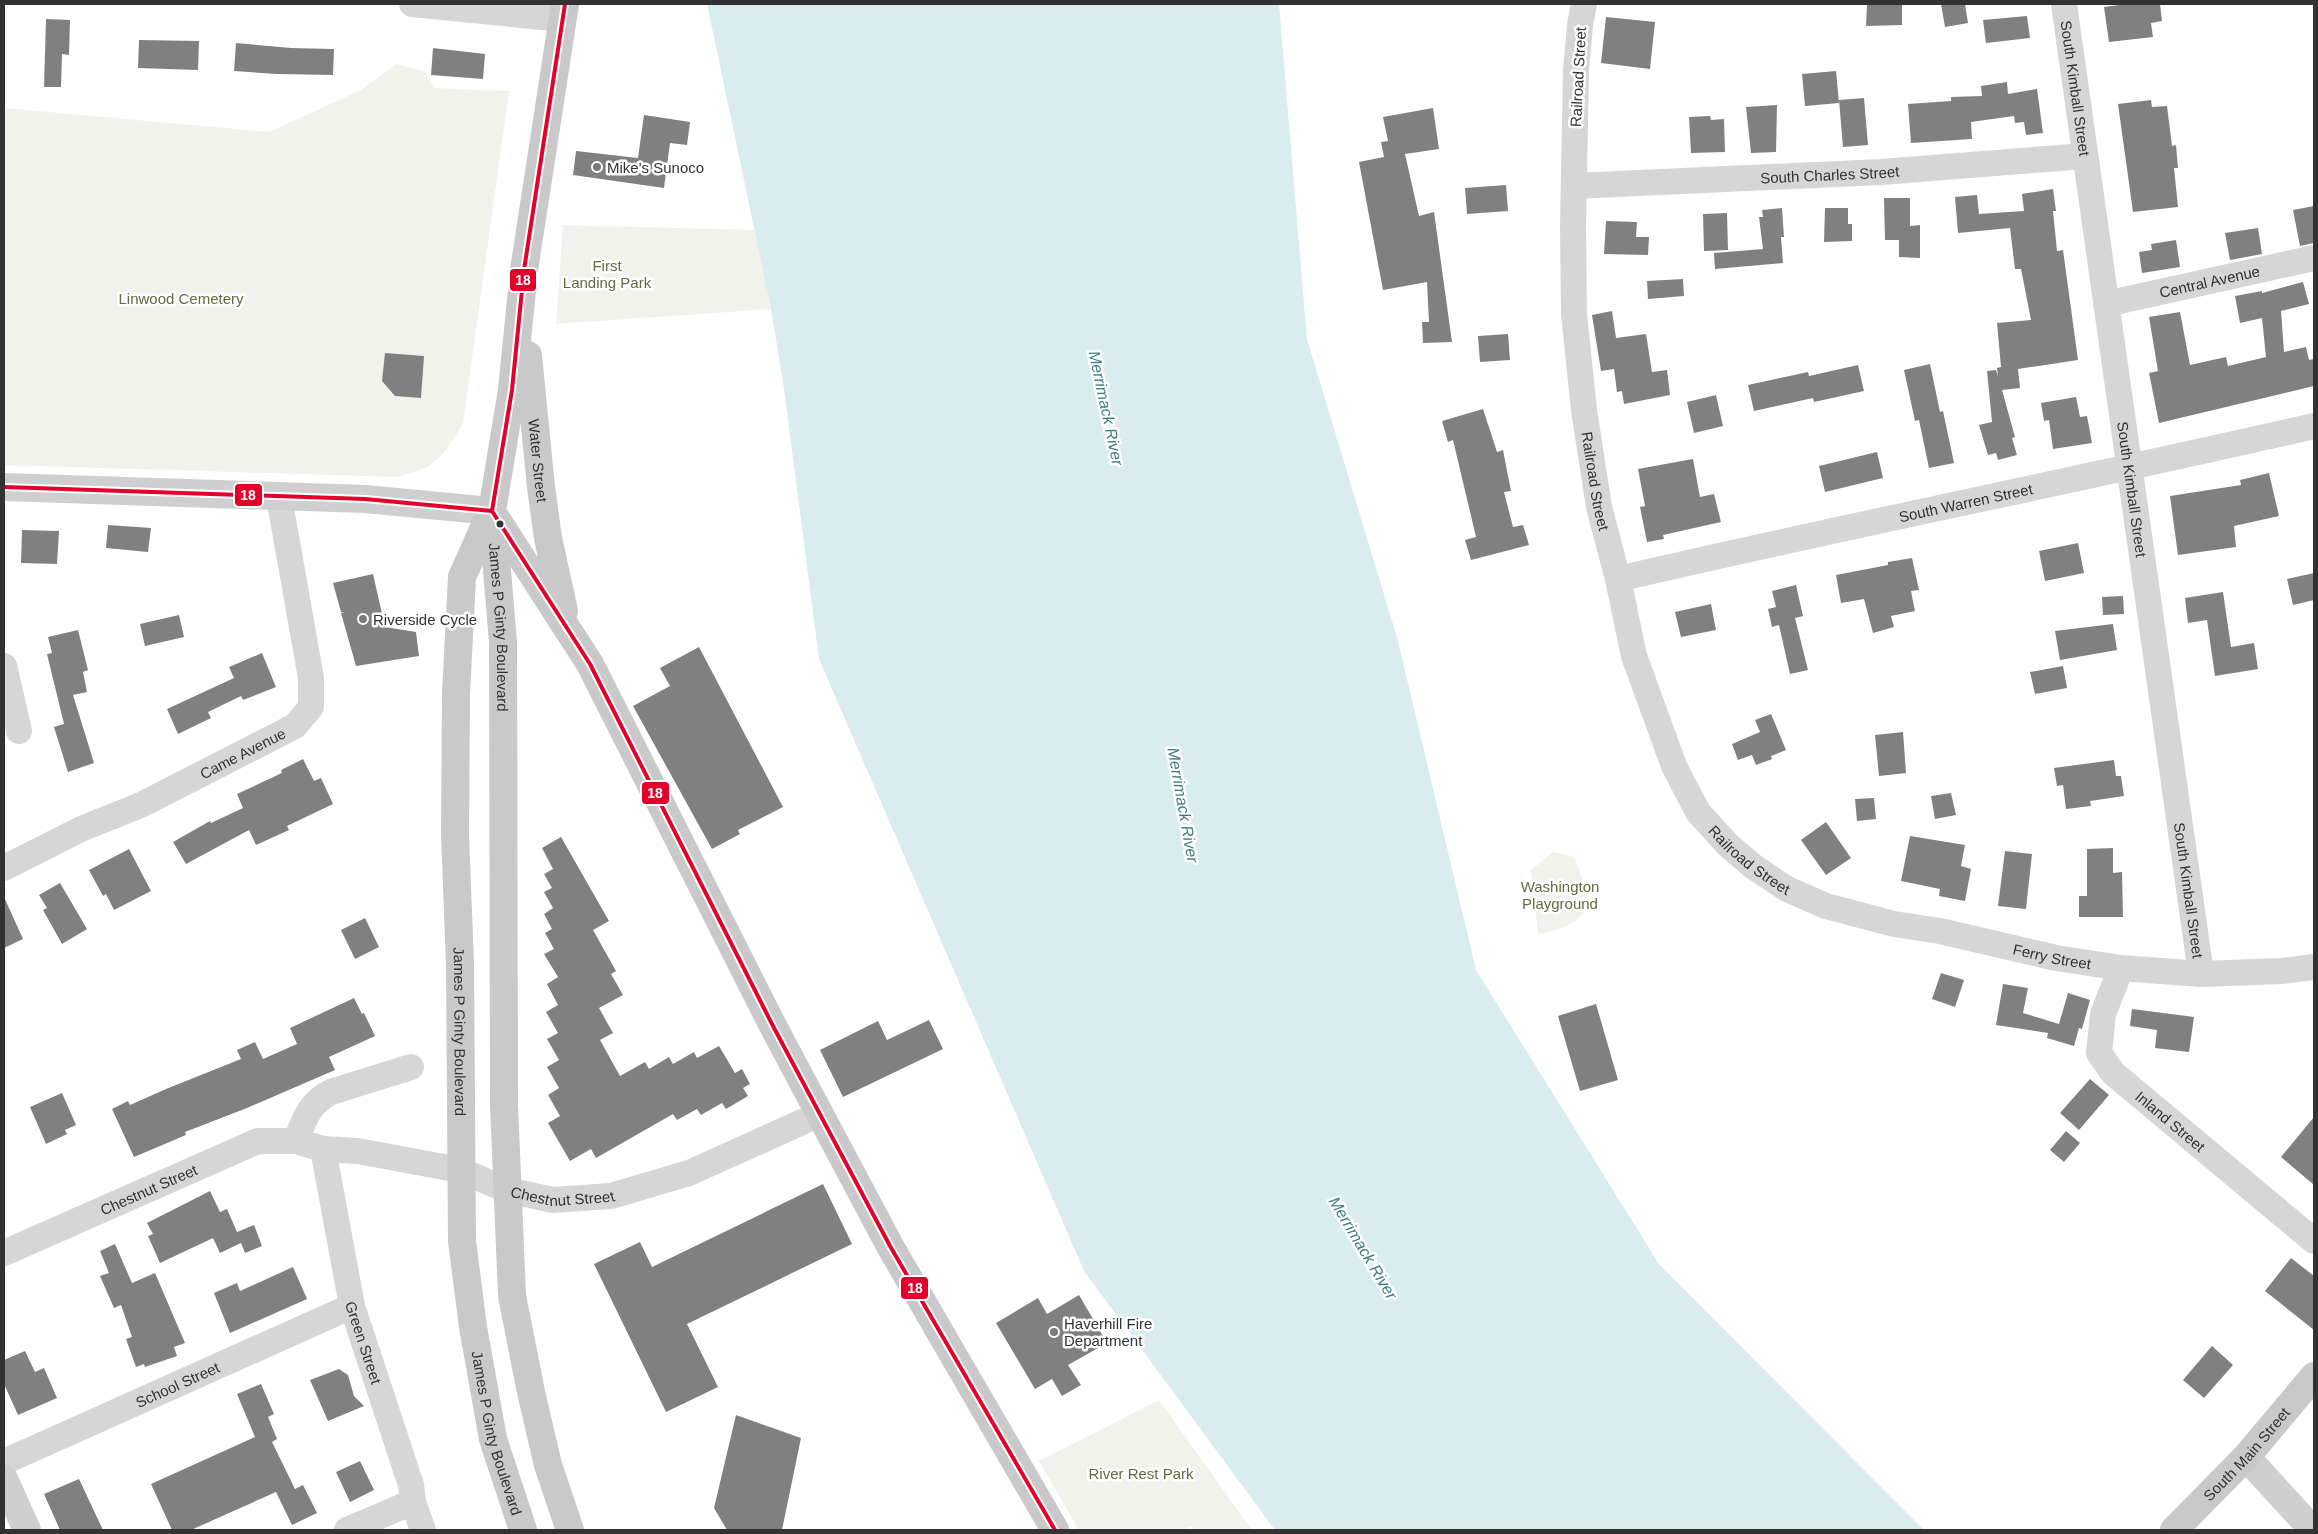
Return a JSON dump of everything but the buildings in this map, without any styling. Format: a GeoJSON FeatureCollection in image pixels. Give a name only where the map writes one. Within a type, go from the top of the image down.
{"type":"FeatureCollection","features":[{"type":"Feature","properties":{"kind":"main road","name":"Water Street"},"geometry":{"type":"LineString","coordinates":[[563,12],[548,106],[523,291],[512,390],[492,511],[590,664],[820,1114],[890,1246],[1055,1530]]}},
{"type":"Feature","properties":{"kind":"main road","name":"Water Street"},"geometry":{"type":"LineString","coordinates":[[523,291],[540,487],[548,538],[568,627]]}},
{"type":"Feature","properties":{"kind":"main road"},"geometry":{"type":"LineString","coordinates":[[4,487],[365,499],[492,511]]}},
{"type":"Feature","properties":{"kind":"main road","name":"James P Ginty Boulevard"},"geometry":{"type":"LineString","coordinates":[[492,511],[462,577],[456,694],[455,834],[460,964],[462,1241],[478,1355],[493,1439],[523,1530]]}},
{"type":"Feature","properties":{"kind":"main road","name":"James P Ginty Boulevard"},"geometry":{"type":"LineString","coordinates":[[492,511],[503,642],[504,1104],[514,1305],[530,1392],[548,1465],[570,1530]]}},
{"type":"Feature","properties":{"kind":"main road","name":"South Main Street"},"geometry":{"type":"LineString","coordinates":[[2174,1530],[2246,1457],[2314,1376]]}},
{"type":"Feature","properties":{"kind":"main road"},"geometry":{"type":"LineString","coordinates":[[2246,1457],[2313,1530]]}},
{"type":"Feature","properties":{"kind":"main road"},"geometry":{"type":"LineString","coordinates":[[4,1479],[26,1530]]}},
{"type":"Feature","properties":{"kind":"street"},"geometry":{"type":"LineString","coordinates":[[412,4],[563,12]]}},
{"type":"Feature","properties":{"kind":"street","name":"Railroad Street"},"geometry":{"type":"LineString","coordinates":[[1584,4],[1576,70],[1574,314],[1584,410],[1599,507],[1618,579],[1634,656],[1674,766],[1698,812],[1729,846],[1754,866],[1797,893]]}},
{"type":"Feature","properties":{"kind":"street","name":"South Kimball Street"},"geometry":{"type":"LineString","coordinates":[[2064,4],[2201,974]]}},
{"type":"Feature","properties":{"kind":"street","name":"South Charles Street"},"geometry":{"type":"LineString","coordinates":[[1574,186],[1882,172],[2085,156]]}},
{"type":"Feature","properties":{"kind":"street","name":"Central Avenue"},"geometry":{"type":"LineString","coordinates":[[2106,304],[2314,258]]}},
{"type":"Feature","properties":{"kind":"street","name":"South Warren Street"},"geometry":{"type":"LineString","coordinates":[[1618,579],[1767,544],[2129,469],[2314,426]]}},
{"type":"Feature","properties":{"kind":"street","name":"Came Avenue"},"geometry":{"type":"LineString","coordinates":[[4,868],[80,830],[141,805],[295,726],[311,707],[311,678],[279,497]]}},
{"type":"Feature","properties":{"kind":"street"},"geometry":{"type":"LineString","coordinates":[[4,666],[19,731]]}},
{"type":"Feature","properties":{"kind":"street","name":"Ferry Street"},"geometry":{"type":"LineString","coordinates":[[1797,893],[1826,906],[1894,924],[1940,931],[2056,958],[2121,968],[2201,974],[2282,971],[2314,967]]}},
{"type":"Feature","properties":{"kind":"street","name":"Inland Street"},"geometry":{"type":"LineString","coordinates":[[2121,968],[2103,1014],[2098,1053],[2113,1073],[2314,1241]]}},
{"type":"Feature","properties":{"kind":"street"},"geometry":{"type":"LineString","coordinates":[[296,1141],[307,1113],[320,1097],[410,1067]]}},
{"type":"Feature","properties":{"kind":"street","name":"Chestnut Street"},"geometry":{"type":"LineString","coordinates":[[4,1253],[258,1141],[296,1141],[323,1149],[358,1151],[460,1170],[507,1190],[552,1200],[611,1196],[689,1173],[820,1114]]}},
{"type":"Feature","properties":{"kind":"street","name":"Green Street"},"geometry":{"type":"LineString","coordinates":[[323,1149],[352,1306],[411,1485],[413,1502],[423,1530]]}},
{"type":"Feature","properties":{"kind":"street","name":"School Street"},"geometry":{"type":"LineString","coordinates":[[4,1462],[352,1306]]}},
{"type":"Feature","properties":{"kind":"street"},"geometry":{"type":"LineString","coordinates":[[347,1530],[413,1502]]}},
{"type":"Feature","properties":{"kind":"green space","name":"Linwood Cemetery"},"geometry":{"type":"Polygon","coordinates":[[[396,64],[426,72],[434,88],[509,91],[463,424],[444,453],[428,467],[398,477],[4,465],[4,108],[269,132],[361,90],[396,64]]]}},
{"type":"Feature","properties":{"kind":"green space","name":"First Landing Park"},"geometry":{"type":"Polygon","coordinates":[[[563,225],[755,230],[771,309],[556,324],[563,225]]]}},
{"type":"Feature","properties":{"kind":"green space","name":"Washington Playground"},"geometry":{"type":"Polygon","coordinates":[[[1553,852],[1574,857],[1585,887],[1585,909],[1579,918],[1570,924],[1556,930],[1538,934],[1531,870],[1553,852]]]}},
{"type":"Feature","properties":{"kind":"green space","name":"River Rest Park"},"geometry":{"type":"Polygon","coordinates":[[[1159,1400],[1252,1530],[1195,1530],[1191,1526],[1184,1530],[1079,1530],[1039,1461],[1159,1400]]]}},
{"type":"Feature","properties":{"kind":"water","name":"Merrimack River"},"geometry":{"type":"Polygon","coordinates":[[[707,4],[1279,4],[1307,339],[1398,641],[1476,970],[1659,1264],[1924,1530],[1275,1530],[1084,1271],[819,659],[784,389],[771,309],[707,4]]]}},
{"type":"Feature","properties":{"kind":"transit line","name":"18"},"geometry":{"type":"LineString","coordinates":[[565,4],[524,270],[512,390],[492,511],[590,664],[773,1026],[890,1246],[1055,1530]]}},
{"type":"Feature","properties":{"kind":"transit line","name":"18"},"geometry":{"type":"LineString","coordinates":[[4,487],[365,499],[492,511]]}},
{"type":"Feature","properties":{"kind":"place","name":"Mike's Sunoco"},"geometry":{"type":"Point","coordinates":[597,167]}},
{"type":"Feature","properties":{"kind":"place","name":"Riverside Cycle"},"geometry":{"type":"Point","coordinates":[363,619]}},
{"type":"Feature","properties":{"kind":"place","name":"Haverhill Fire Department"},"geometry":{"type":"Point","coordinates":[1054,1332]}}]}
